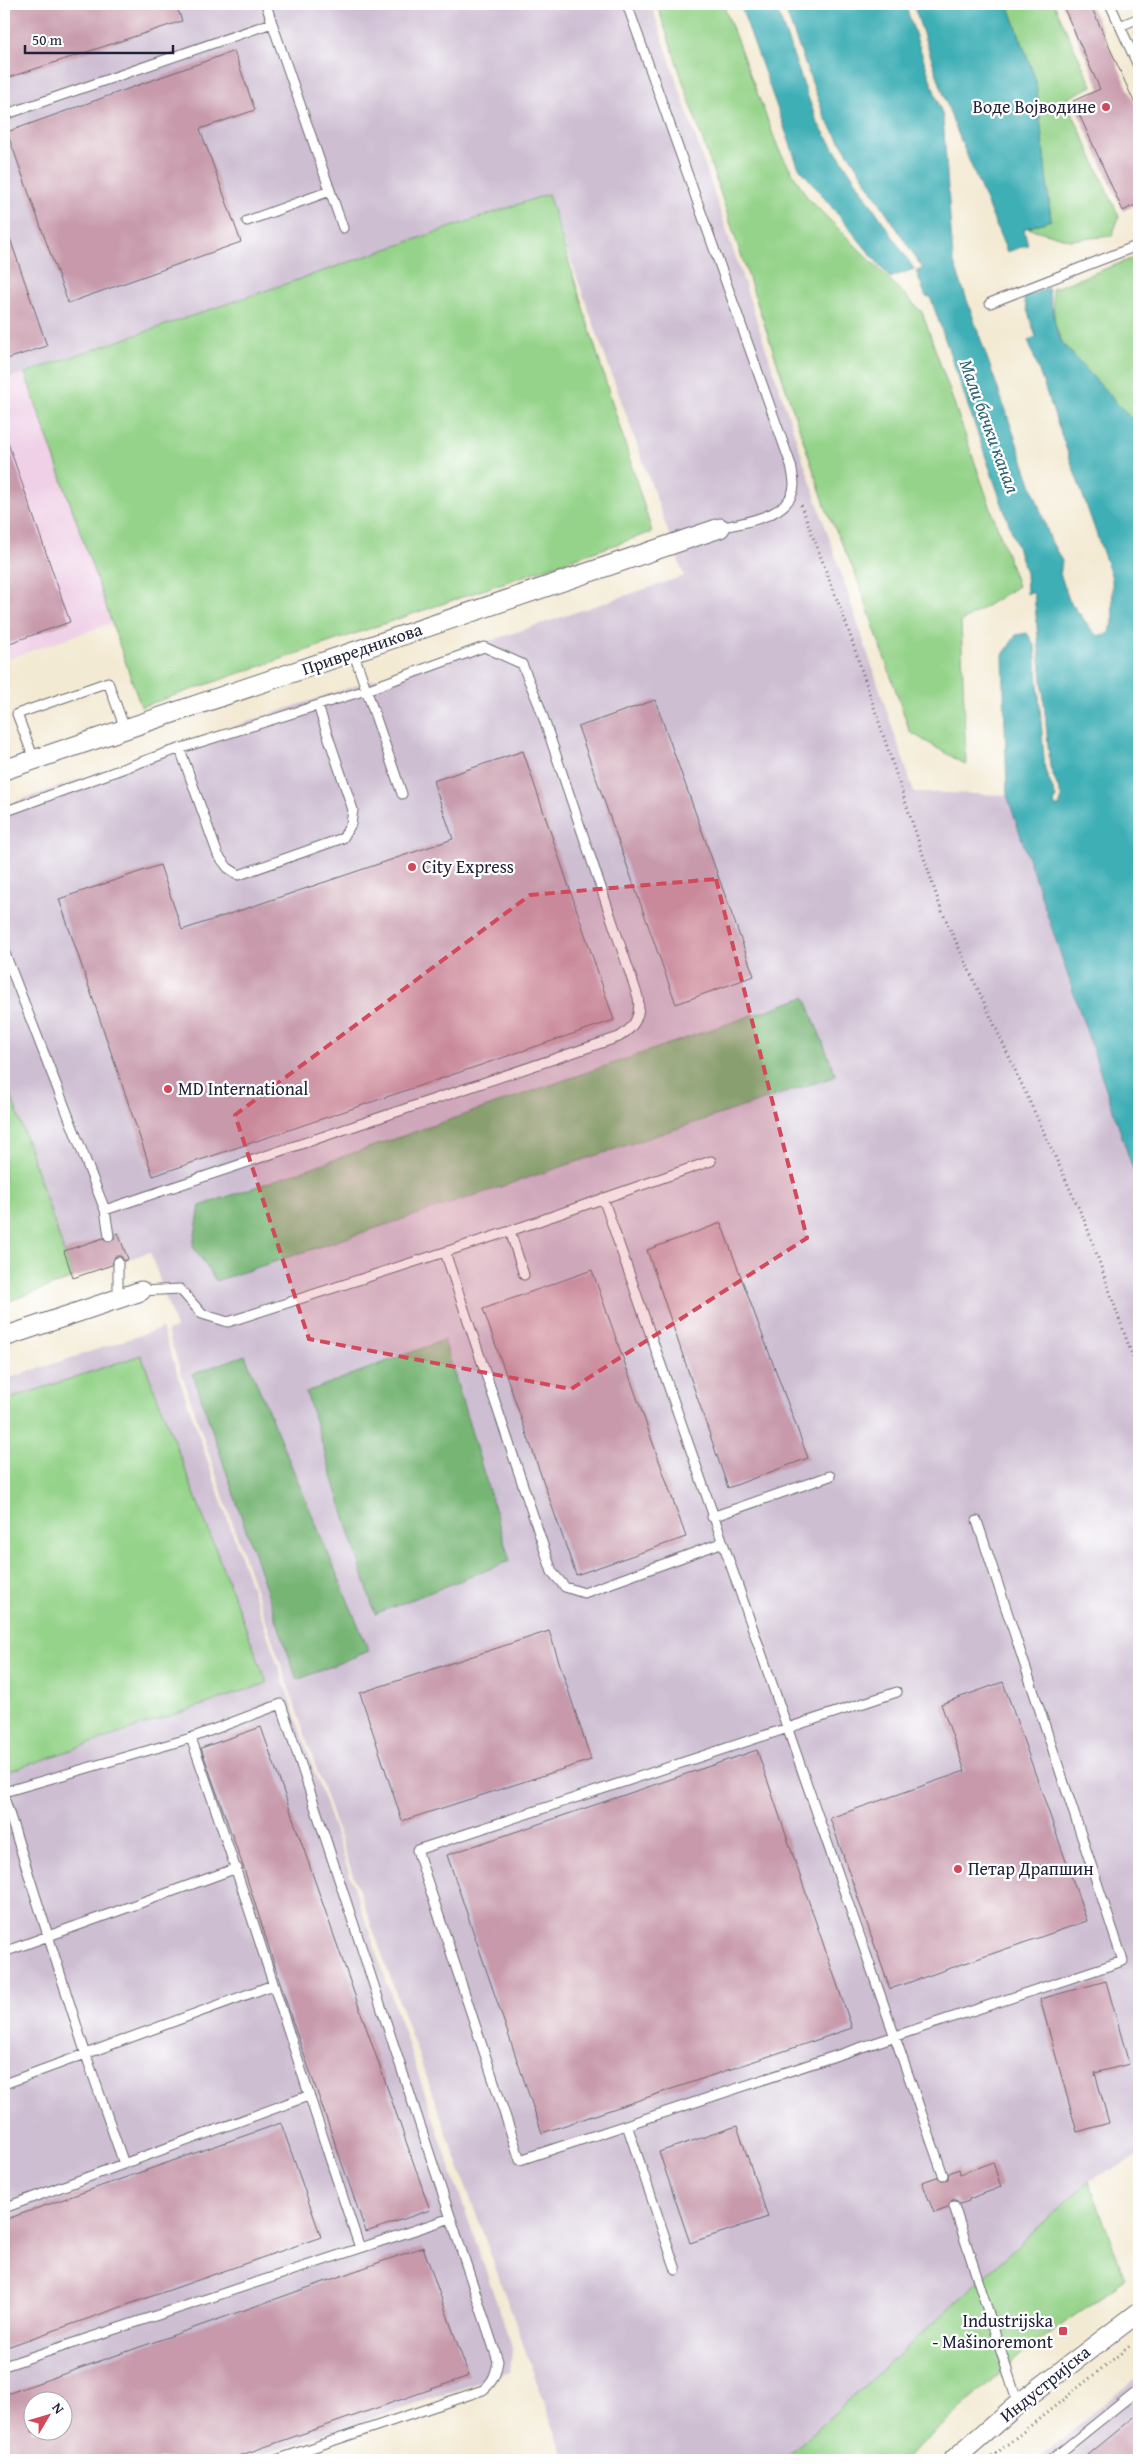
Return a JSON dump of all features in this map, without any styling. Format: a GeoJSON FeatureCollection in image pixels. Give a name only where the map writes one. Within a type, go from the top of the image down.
{"type":"FeatureCollection","features":[{"type":"Feature","properties":{"kind":"street","name":"Привредникова"},"geometry":{"type":"LineString","coordinates":[[4,770],[720,528]]}},
{"type":"Feature","properties":{"kind":"street"},"geometry":{"type":"LineString","coordinates":[[4,1337],[141,1291]]}},
{"type":"Feature","properties":{"kind":"street","name":"Индустријска"},"geometry":{"type":"LineString","coordinates":[[953,2460],[1018,2404],[1139,2312]]}},
{"type":"Feature","properties":{"kind":"lane"},"geometry":{"type":"LineString","coordinates":[[266,4],[342,228]]}},
{"type":"Feature","properties":{"kind":"lane"},"geometry":{"type":"LineString","coordinates":[[626,4],[788,456],[794,486],[789,501],[778,510],[759,518],[720,528]]}},
{"type":"Feature","properties":{"kind":"lane"},"geometry":{"type":"LineString","coordinates":[[1110,4],[1139,68]]}},
{"type":"Feature","properties":{"kind":"lane"},"geometry":{"type":"LineString","coordinates":[[1120,26],[1139,18]]}},
{"type":"Feature","properties":{"kind":"lane"},"geometry":{"type":"LineString","coordinates":[[4,115],[272,23]]}},
{"type":"Feature","properties":{"kind":"lane"},"geometry":{"type":"LineString","coordinates":[[247,221],[330,191]]}},
{"type":"Feature","properties":{"kind":"lane"},"geometry":{"type":"LineString","coordinates":[[990,303],[1139,245]]}},
{"type":"Feature","properties":{"kind":"lane"},"geometry":{"type":"LineString","coordinates":[[4,812],[180,749],[366,690],[484,647],[522,664],[539,705],[638,997],[640,1011],[631,1030],[619,1037],[104,1210]]}},
{"type":"Feature","properties":{"kind":"lane"},"geometry":{"type":"LineString","coordinates":[[353,652],[402,794]]}},
{"type":"Feature","properties":{"kind":"lane"},"geometry":{"type":"LineString","coordinates":[[34,759],[17,714],[108,682],[125,729]]}},
{"type":"Feature","properties":{"kind":"lane"},"geometry":{"type":"LineString","coordinates":[[180,749],[218,855],[228,868],[239,875],[343,838],[351,824],[354,810],[318,706]]}},
{"type":"Feature","properties":{"kind":"lane"},"geometry":{"type":"LineString","coordinates":[[4,951],[104,1210],[109,1236]]}},
{"type":"Feature","properties":{"kind":"lane"},"geometry":{"type":"LineString","coordinates":[[141,1291],[180,1289],[202,1314],[228,1322],[510,1231],[711,1161]]}},
{"type":"Feature","properties":{"kind":"lane"},"geometry":{"type":"LineString","coordinates":[[603,1198],[712,1518],[788,1728],[943,2175]]}},
{"type":"Feature","properties":{"kind":"lane"},"geometry":{"type":"LineString","coordinates":[[510,1231],[524,1275]]}},
{"type":"Feature","properties":{"kind":"lane"},"geometry":{"type":"LineString","coordinates":[[445,1252],[552,1572],[565,1587],[584,1593],[721,1543]]}},
{"type":"Feature","properties":{"kind":"lane"},"geometry":{"type":"LineString","coordinates":[[118,1262],[118,1298]]}},
{"type":"Feature","properties":{"kind":"lane"},"geometry":{"type":"LineString","coordinates":[[712,1518],[830,1476]]}},
{"type":"Feature","properties":{"kind":"lane"},"geometry":{"type":"LineString","coordinates":[[897,1692],[417,1850],[520,2160],[1124,1961],[977,1521]]}},
{"type":"Feature","properties":{"kind":"lane"},"geometry":{"type":"LineString","coordinates":[[4,1792],[191,1738],[280,1704],[498,2361],[496,2375],[491,2384],[483,2390],[276,2460]]}},
{"type":"Feature","properties":{"kind":"lane"},"geometry":{"type":"LineString","coordinates":[[191,1738],[237,1868],[308,2096],[360,2248]]}},
{"type":"Feature","properties":{"kind":"lane"},"geometry":{"type":"LineString","coordinates":[[4,1797],[86,2055],[124,2164]]}},
{"type":"Feature","properties":{"kind":"lane"},"geometry":{"type":"LineString","coordinates":[[4,1952],[237,1868]]}},
{"type":"Feature","properties":{"kind":"lane"},"geometry":{"type":"LineString","coordinates":[[4,2084],[273,1985]]}},
{"type":"Feature","properties":{"kind":"lane"},"geometry":{"type":"LineString","coordinates":[[4,2208],[308,2096]]}},
{"type":"Feature","properties":{"kind":"lane"},"geometry":{"type":"LineString","coordinates":[[627,2124],[676,2270]]}},
{"type":"Feature","properties":{"kind":"lane"},"geometry":{"type":"LineString","coordinates":[[954,2206],[1018,2404]]}},
{"type":"Feature","properties":{"kind":"lane"},"geometry":{"type":"LineString","coordinates":[[4,2366],[451,2218]]}},
{"type":"Feature","properties":{"kind":"lane"},"geometry":{"type":"LineString","coordinates":[[1051,2460],[1139,2388]]}},
{"type":"Feature","properties":{"kind":"path"},"geometry":{"type":"LineString","coordinates":[[794,486],[847,626],[941,909],[1086,1224],[1139,1375]]}},
{"type":"Feature","properties":{"kind":"path"},"geometry":{"type":"LineString","coordinates":[[988,2460],[1132,2344]]}},
{"type":"Feature","properties":{"kind":"highlighted area"},"geometry":{"type":"Polygon","coordinates":[[[716,879],[807,1238],[571,1389],[309,1339],[235,1115],[530,895],[716,879]]]}},
{"type":"Feature","properties":{"kind":"shaded area"},"geometry":{"type":"Polygon","coordinates":[[[4,4],[651,4],[914,792],[1007,795],[1139,1187],[1139,2156],[1089,2181],[783,2460],[565,2460],[347,1858],[167,1331],[176,1328],[150,1252],[73,1278],[4,1074],[4,806],[164,750],[684,576],[547,194],[4,380],[4,4]]]}},
{"type":"Feature","properties":{"kind":"shaded area"},"geometry":{"type":"Polygon","coordinates":[[[25,373],[112,623],[4,660],[4,380],[25,373]]]}},
{"type":"Feature","properties":{"kind":"shaded area"},"geometry":{"type":"Polygon","coordinates":[[[162,1328],[512,2347],[510,2372],[247,2460],[4,2460],[4,1380],[162,1328]]]}},
{"type":"Feature","properties":{"kind":"shaded area"},"geometry":{"type":"Polygon","coordinates":[[[1139,2375],[1139,2460],[1037,2460],[1139,2375]]]}},
{"type":"Feature","properties":{"kind":"green space"},"geometry":{"type":"Polygon","coordinates":[[[657,4],[723,4],[779,150],[807,197],[922,312],[1018,586],[961,622],[966,765],[910,732],[856,575],[827,511],[657,4]]]}},
{"type":"Feature","properties":{"kind":"green space"},"geometry":{"type":"Polygon","coordinates":[[[1008,4],[1054,4],[1092,86],[1066,99],[1119,217],[1112,236],[1070,240],[1028,228],[1051,220],[1036,81],[1008,4]]]}},
{"type":"Feature","properties":{"kind":"green space"},"geometry":{"type":"Polygon","coordinates":[[[548,194],[652,532],[141,707],[25,373],[548,194]]]}},
{"type":"Feature","properties":{"kind":"green space"},"geometry":{"type":"Polygon","coordinates":[[[1139,256],[1139,427],[1063,344],[1055,325],[1052,289],[1139,256]]]}},
{"type":"Feature","properties":{"kind":"green space"},"geometry":{"type":"Polygon","coordinates":[[[805,997],[836,1076],[216,1281],[193,1246],[200,1206],[805,997]]]}},
{"type":"Feature","properties":{"kind":"green space"},"geometry":{"type":"Polygon","coordinates":[[[4,1074],[73,1278],[4,1303],[4,1074]]]}},
{"type":"Feature","properties":{"kind":"green space"},"geometry":{"type":"Polygon","coordinates":[[[444,1340],[510,1561],[375,1614],[306,1392],[444,1340]]]}},
{"type":"Feature","properties":{"kind":"green space"},"geometry":{"type":"Polygon","coordinates":[[[141,1355],[267,1683],[4,1773],[4,1401],[141,1355]]]}},
{"type":"Feature","properties":{"kind":"green space"},"geometry":{"type":"Polygon","coordinates":[[[245,1355],[369,1651],[297,1680],[193,1374],[245,1355]]]}},
{"type":"Feature","properties":{"kind":"green space"},"geometry":{"type":"Polygon","coordinates":[[[1089,2181],[1125,2279],[1023,2353],[904,2460],[783,2460],[1089,2181]]]}},
{"type":"Feature","properties":{"kind":"water"},"geometry":{"type":"Polygon","coordinates":[[[740,4],[775,4],[817,122],[914,269],[890,278],[798,166],[740,4]]]}},
{"type":"Feature","properties":{"kind":"water","name":"Мали бачки канал"},"geometry":{"type":"Polygon","coordinates":[[[783,4],[905,4],[943,117],[953,260],[1051,541],[1062,561],[1060,573],[1069,600],[1094,633],[1099,636],[1107,635],[1113,624],[1112,578],[1028,340],[1036,337],[1023,297],[1048,288],[1057,333],[1063,344],[1139,427],[1139,1187],[1007,795],[1003,655],[1016,635],[1027,633],[1035,646],[1045,770],[1056,797],[1054,804],[1056,807],[1059,807],[1062,798],[1050,767],[1034,594],[1031,592],[1027,594],[1026,573],[930,296],[926,297],[916,271],[923,269],[825,118],[783,4]]]}},
{"type":"Feature","properties":{"kind":"water"},"geometry":{"type":"Polygon","coordinates":[[[913,4],[1008,4],[1036,81],[1051,220],[1024,229],[1028,245],[1007,252],[952,119],[913,4]]]}},
{"type":"Feature","properties":{"kind":"building"},"geometry":{"type":"Polygon","coordinates":[[[4,4],[176,4],[182,21],[4,79],[4,4]]]}},
{"type":"Feature","properties":{"kind":"building","name":"Воде Војводине"},"geometry":{"type":"Polygon","coordinates":[[[1062,4],[1090,4],[1139,113],[1139,203],[1123,211],[1073,101],[1100,89],[1062,4]]]}},
{"type":"Feature","properties":{"kind":"building"},"geometry":{"type":"Polygon","coordinates":[[[234,51],[255,110],[200,129],[241,242],[68,303],[7,132],[234,51]]]}},
{"type":"Feature","properties":{"kind":"building"},"geometry":{"type":"Polygon","coordinates":[[[6,227],[47,346],[4,360],[4,228],[6,227]]]}},
{"type":"Feature","properties":{"kind":"building"},"geometry":{"type":"Polygon","coordinates":[[[4,437],[6,437],[70,622],[4,645],[4,437]]]}},
{"type":"Feature","properties":{"kind":"building"},"geometry":{"type":"Polygon","coordinates":[[[655,700],[754,976],[676,1004],[578,727],[655,700]]]}},
{"type":"Feature","properties":{"kind":"building"},"geometry":{"type":"Polygon","coordinates":[[[523,751],[614,1020],[153,1176],[59,899],[160,865],[182,930],[453,839],[433,781],[523,751]]]}},
{"type":"Feature","properties":{"kind":"building"},"geometry":{"type":"Polygon","coordinates":[[[721,1223],[808,1458],[728,1488],[647,1250],[721,1223]]]}},
{"type":"Feature","properties":{"kind":"building"},"geometry":{"type":"Polygon","coordinates":[[[118,1233],[128,1259],[124,1261],[121,1256],[115,1256],[112,1265],[73,1278],[64,1251],[103,1238],[110,1242],[115,1239],[115,1234],[118,1233]]]}},
{"type":"Feature","properties":{"kind":"building"},"geometry":{"type":"Polygon","coordinates":[[[592,1270],[686,1537],[576,1575],[483,1309],[592,1270]]]}},
{"type":"Feature","properties":{"kind":"building"},"geometry":{"type":"Polygon","coordinates":[[[549,1631],[591,1760],[402,1821],[360,1693],[549,1631]]]}},
{"type":"Feature","properties":{"kind":"building","name":"Петар Драпшин"},"geometry":{"type":"Polygon","coordinates":[[[1003,1682],[1087,1921],[890,1989],[830,1818],[965,1771],[941,1704],[1003,1682]]]}},
{"type":"Feature","properties":{"kind":"building"},"geometry":{"type":"Polygon","coordinates":[[[261,1727],[430,2210],[366,2232],[292,2020],[243,1866],[201,1748],[261,1727]]]}},
{"type":"Feature","properties":{"kind":"building"},"geometry":{"type":"Polygon","coordinates":[[[757,1750],[852,2028],[542,2133],[447,1855],[757,1750]]]}},
{"type":"Feature","properties":{"kind":"building"},"geometry":{"type":"Polygon","coordinates":[[[1106,1981],[1129,2064],[1095,2073],[1109,2123],[1077,2132],[1040,1999],[1106,1981]]]}},
{"type":"Feature","properties":{"kind":"building"},"geometry":{"type":"Polygon","coordinates":[[[281,2123],[321,2237],[4,2348],[4,2220],[281,2123]]]}},
{"type":"Feature","properties":{"kind":"building"},"geometry":{"type":"Polygon","coordinates":[[[737,2126],[768,2217],[690,2243],[659,2152],[737,2126]]]}},
{"type":"Feature","properties":{"kind":"building"},"geometry":{"type":"Polygon","coordinates":[[[993,2162],[1001,2187],[960,2204],[956,2200],[952,2200],[948,2208],[934,2213],[922,2182],[937,2177],[945,2181],[948,2179],[949,2173],[959,2169],[960,2174],[993,2162]]]}},
{"type":"Feature","properties":{"kind":"building"},"geometry":{"type":"Polygon","coordinates":[[[423,2247],[469,2376],[227,2460],[4,2460],[4,2395],[423,2247]]]}},
{"type":"Feature","properties":{"kind":"building"},"geometry":{"type":"Polygon","coordinates":[[[1139,2413],[1139,2460],[1082,2460],[1139,2413]]]}},
{"type":"Feature","properties":{"kind":"place","name":"Воде Војводине"},"geometry":{"type":"Point","coordinates":[1106,107]}},
{"type":"Feature","properties":{"kind":"place","name":"City Express"},"geometry":{"type":"Point","coordinates":[412,867]}},
{"type":"Feature","properties":{"kind":"place","name":"MD International"},"geometry":{"type":"Point","coordinates":[168,1089]}},
{"type":"Feature","properties":{"kind":"place","name":"Петар Драпшин"},"geometry":{"type":"Point","coordinates":[958,1869]}},
{"type":"Feature","properties":{"kind":"place","name":"Industrijska - Mašinoremont"},"geometry":{"type":"Point","coordinates":[1063,2331]}}]}
